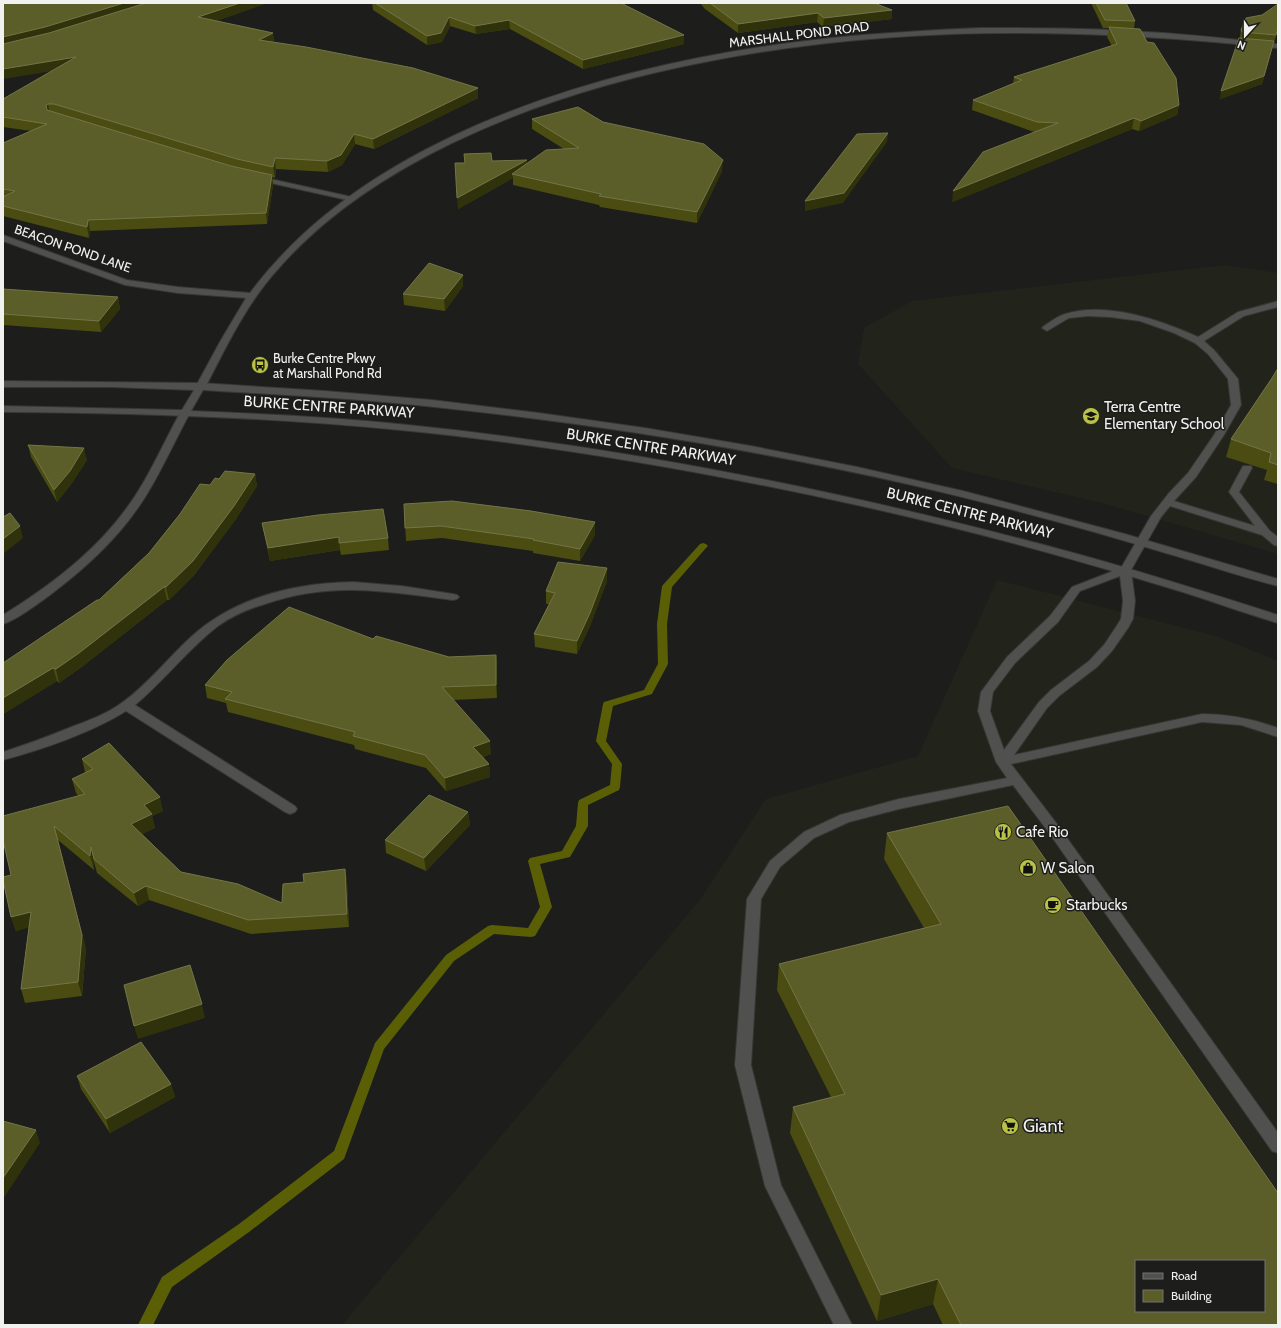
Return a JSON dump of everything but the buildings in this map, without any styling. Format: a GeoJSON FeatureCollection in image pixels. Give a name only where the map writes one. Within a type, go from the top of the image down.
{"type":"FeatureCollection","features":[{"type":"Feature","properties":{"kind":"street","name":"MARSHALL POND ROAD"},"geometry":{"type":"LineString","coordinates":[[3,620],[64,578],[96,550],[122,522],[142,494],[234,324],[273,269],[299,242],[372,184],[425,154],[482,125],[603,83],[653,70],[745,52],[845,39],[985,30],[1106,32],[1199,38],[1278,46]]}},
{"type":"Feature","properties":{"kind":"street"},"geometry":{"type":"LineString","coordinates":[[251,176],[352,199]]}},
{"type":"Feature","properties":{"kind":"street","name":"BEACON POND LANE"},"geometry":{"type":"LineString","coordinates":[[3,238],[125,282],[178,290],[253,296]]}},
{"type":"Feature","properties":{"kind":"street"},"geometry":{"type":"LineString","coordinates":[[1198,341],[1241,314],[1278,304]]}},
{"type":"Feature","properties":{"kind":"street"},"geometry":{"type":"LineString","coordinates":[[1047,328],[1067,316],[1088,313],[1110,314],[1142,319],[1177,331],[1198,341],[1211,352],[1233,379],[1236,405],[1219,435],[1192,475],[1156,516],[1125,570],[1076,589],[1054,618],[1011,660],[987,692],[984,711],[1002,762],[1017,780],[1278,1146]]}},
{"type":"Feature","properties":{"kind":"street","name":"BURKE CENTRE PARKWAY"},"geometry":{"type":"LineString","coordinates":[[3,384],[77,383],[201,386],[330,394],[470,407],[619,426],[751,448],[859,470],[1011,506],[1143,541],[1278,583]]}},
{"type":"Feature","properties":{"kind":"street","name":"BURKE CENTRE PARKWAY"},"geometry":{"type":"LineString","coordinates":[[3,409],[76,409],[185,413],[424,429],[618,455],[757,480],[868,503],[1010,538],[1125,570],[1278,619]]}},
{"type":"Feature","properties":{"kind":"street"},"geometry":{"type":"LineString","coordinates":[[1247,468],[1234,492],[1266,533],[1278,543]]}},
{"type":"Feature","properties":{"kind":"street"},"geometry":{"type":"LineString","coordinates":[[1167,502],[1266,533]]}},
{"type":"Feature","properties":{"kind":"street"},"geometry":{"type":"LineString","coordinates":[[1002,762],[1043,705],[1055,693],[1093,664],[1108,648],[1122,628],[1127,619],[1129,601],[1125,570]]}},
{"type":"Feature","properties":{"kind":"street"},"geometry":{"type":"LineString","coordinates":[[3,756],[23,751],[90,724],[127,706],[216,622],[240,609],[273,596],[303,588],[350,584],[376,586],[453,597]]}},
{"type":"Feature","properties":{"kind":"street"},"geometry":{"type":"LineString","coordinates":[[127,706],[290,810]]}},
{"type":"Feature","properties":{"kind":"street"},"geometry":{"type":"LineString","coordinates":[[1002,762],[1202,718],[1225,718],[1260,726],[1278,733]]}},
{"type":"Feature","properties":{"kind":"street"},"geometry":{"type":"LineString","coordinates":[[843,1325],[772,1186],[743,1065],[754,899],[775,864],[809,835],[845,818],[907,803],[1017,780]]}},
{"type":"Feature","properties":{"kind":"shaded area","name":"Terra Centre Elementary School"},"geometry":{"type":"Polygon","coordinates":[[[1224,265],[1278,273],[1278,554],[1102,503],[952,468],[858,364],[864,328],[912,301],[1224,265]]]}},
{"type":"Feature","properties":{"kind":"shaded area"},"geometry":{"type":"Polygon","coordinates":[[[997,580],[1216,636],[1278,661],[1278,1325],[342,1325],[699,901],[766,799],[918,756],[997,580]]]}},
{"type":"Feature","properties":{"kind":"waterway"},"geometry":{"type":"LineString","coordinates":[[145,1325],[167,1282],[244,1228],[339,1155],[379,1047],[450,958],[492,929],[531,933],[546,907],[534,861],[566,854],[582,826],[583,803],[615,787],[617,764],[601,741],[608,704],[648,692],[663,664],[662,624],[667,586],[703,546]]}},
{"type":"Feature","properties":{"kind":"place","name":"Burke Centre Pkwy at Marshall Pond Rd"},"geometry":{"type":"Point","coordinates":[260,365]}},
{"type":"Feature","properties":{"kind":"place","name":"Terra Centre Elementary School"},"geometry":{"type":"Point","coordinates":[1091,416]}},
{"type":"Feature","properties":{"kind":"place","name":"Cafe Rio"},"geometry":{"type":"Point","coordinates":[1003,832]}},
{"type":"Feature","properties":{"kind":"place","name":"W Salon"},"geometry":{"type":"Point","coordinates":[1028,868]}},
{"type":"Feature","properties":{"kind":"place","name":"Starbucks"},"geometry":{"type":"Point","coordinates":[1053,905]}},
{"type":"Feature","properties":{"kind":"place","name":"Giant"},"geometry":{"type":"Point","coordinates":[1010,1126]}}]}
